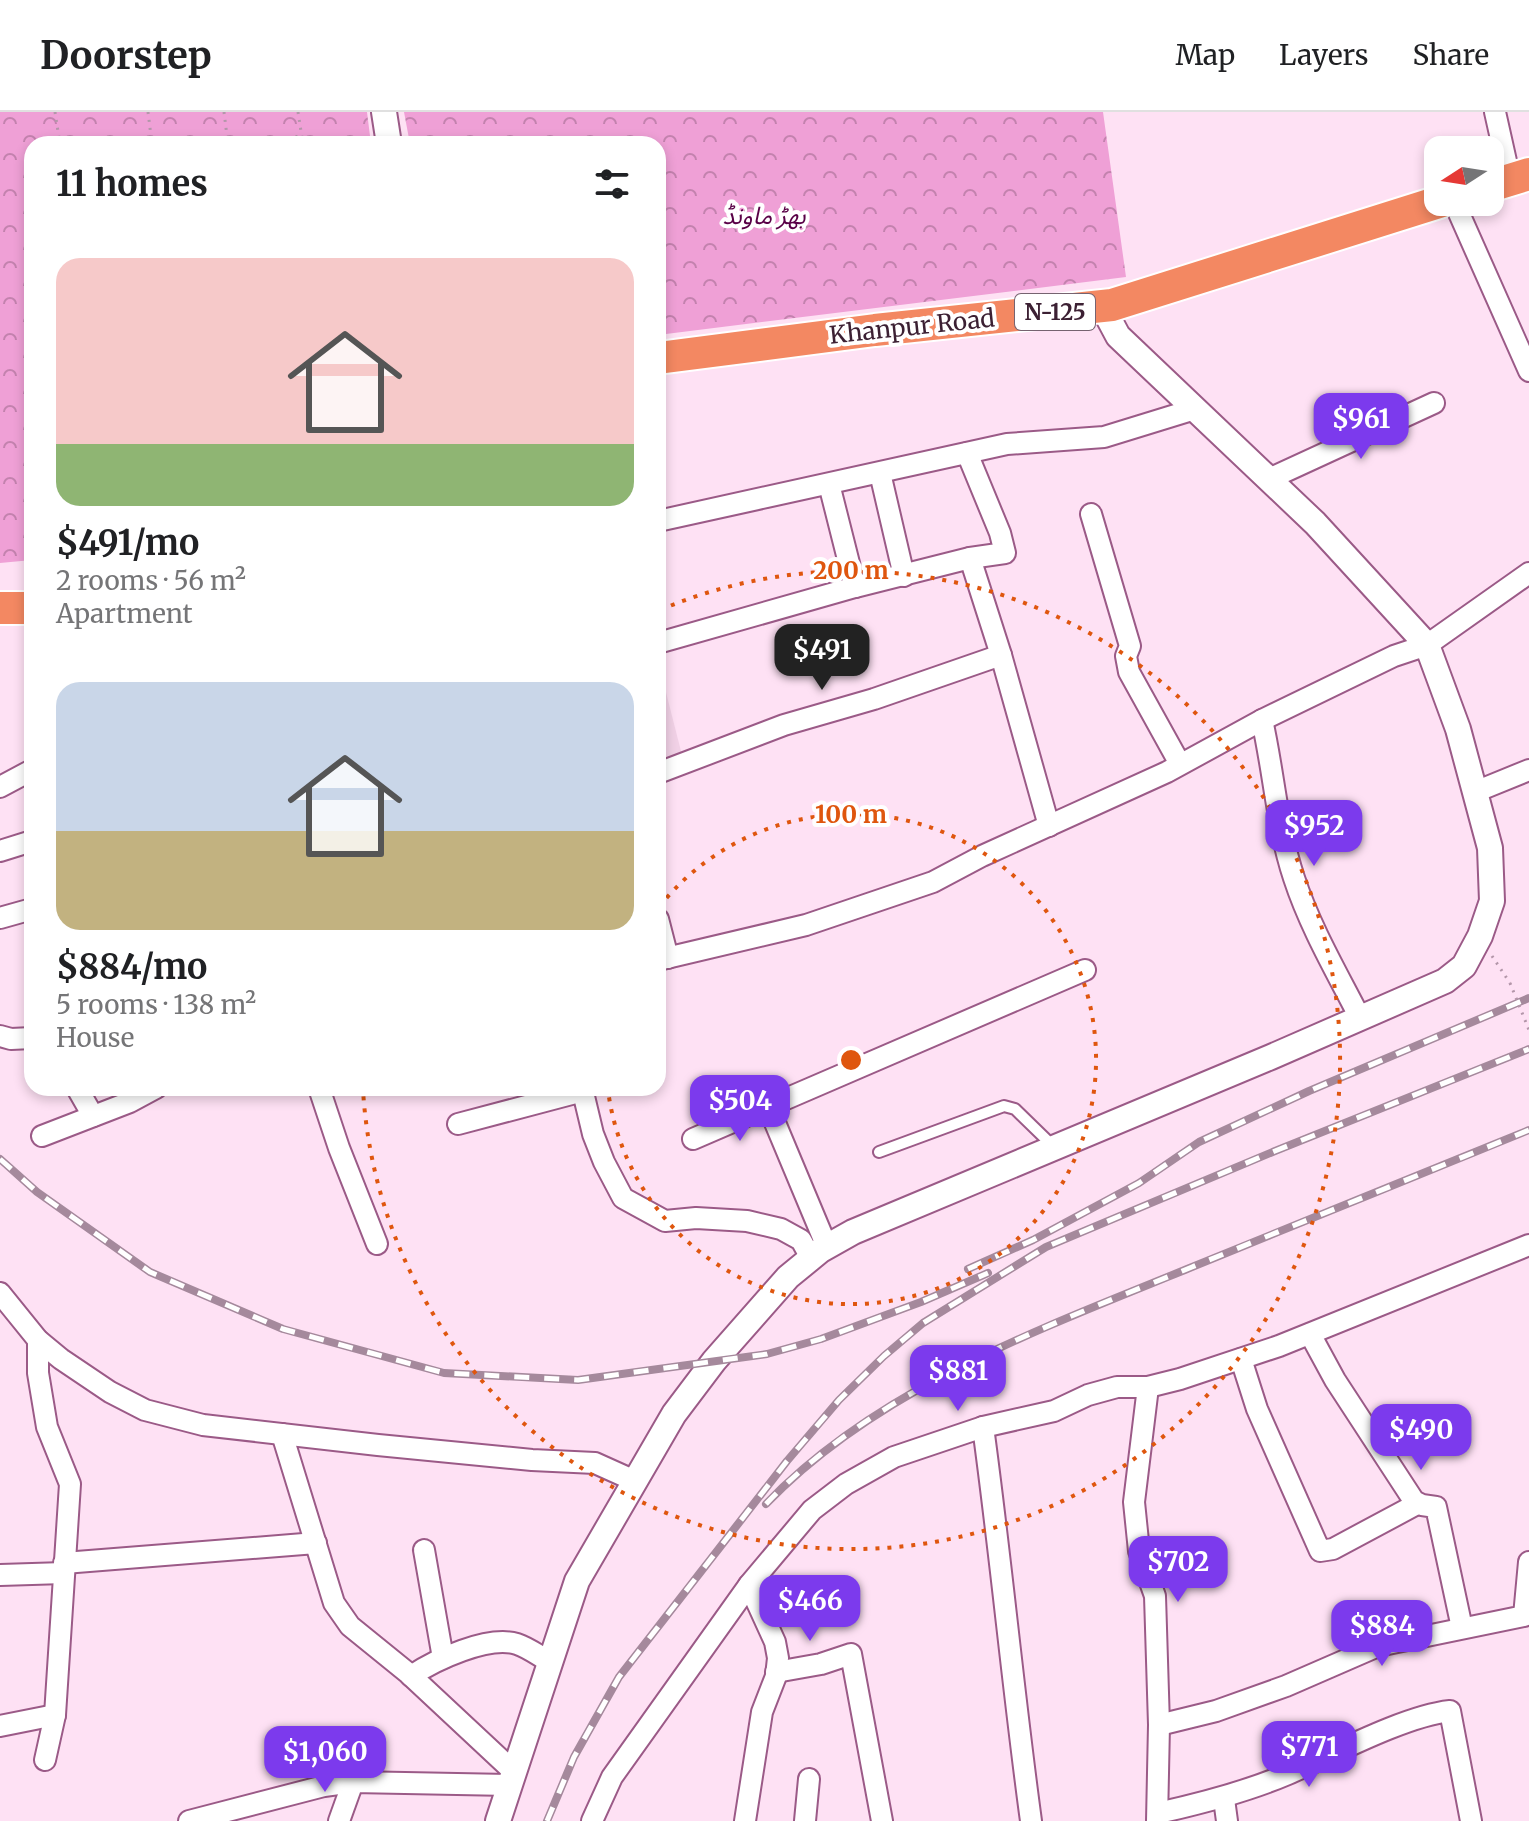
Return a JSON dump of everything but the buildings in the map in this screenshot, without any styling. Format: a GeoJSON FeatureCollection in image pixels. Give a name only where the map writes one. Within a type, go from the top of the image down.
{"type":"FeatureCollection","features":[{"type":"Feature","properties":{"kind":"highway","name":"Khanpur Road"},"geometry":{"type":"LineString","coordinates":[[666,357],[875,330],[1102,306],[1424,207]]}},
{"type":"Feature","properties":{"kind":"highway"},"geometry":{"type":"LineString","coordinates":[[0,608],[24,608]]}},
{"type":"Feature","properties":{"kind":"street"},"geometry":{"type":"LineString","coordinates":[[384,112],[388,136]]}},
{"type":"Feature","properties":{"kind":"street"},"geometry":{"type":"LineString","coordinates":[[1495,112],[1510,180]]}},
{"type":"Feature","properties":{"kind":"street"},"geometry":{"type":"LineString","coordinates":[[1460,216],[1529,371]]}},
{"type":"Feature","properties":{"kind":"street"},"geometry":{"type":"LineString","coordinates":[[498,1821],[577,1581],[674,1414],[714,1361],[788,1277],[819,1252],[853,1232],[1445,981],[1464,966],[1480,936],[1492,901],[1490,848],[1458,729],[1427,645],[1315,523],[1118,336],[1102,306]]}},
{"type":"Feature","properties":{"kind":"street"},"geometry":{"type":"LineString","coordinates":[[1269,479],[1434,403]]}},
{"type":"Feature","properties":{"kind":"street"},"geometry":{"type":"LineString","coordinates":[[666,519],[1007,444],[1104,437],[1195,409]]}},
{"type":"Feature","properties":{"kind":"street"},"geometry":{"type":"LineString","coordinates":[[666,641],[855,587],[970,558],[1005,553],[1000,533],[967,453]]}},
{"type":"Feature","properties":{"kind":"street"},"geometry":{"type":"LineString","coordinates":[[880,473],[904,576]]}},
{"type":"Feature","properties":{"kind":"street"},"geometry":{"type":"LineString","coordinates":[[829,484],[855,587]]}},
{"type":"Feature","properties":{"kind":"street"},"geometry":{"type":"LineString","coordinates":[[1091,514],[1130,646],[1126,656],[1129,672],[1180,764]]}},
{"type":"Feature","properties":{"kind":"street"},"geometry":{"type":"LineString","coordinates":[[970,558],[1049,826]]}},
{"type":"Feature","properties":{"kind":"street"},"geometry":{"type":"LineString","coordinates":[[666,958],[806,925],[933,882],[1180,764],[1394,656],[1427,645],[1529,573]]}},
{"type":"Feature","properties":{"kind":"street"},"geometry":{"type":"LineString","coordinates":[[666,770],[784,725],[874,699],[1001,655]]}},
{"type":"Feature","properties":{"kind":"street"},"geometry":{"type":"LineString","coordinates":[[1262,720],[1274,796],[1294,878],[1319,938],[1360,1018]]}},
{"type":"Feature","properties":{"kind":"street"},"geometry":{"type":"LineString","coordinates":[[1475,792],[1529,770]]}},
{"type":"Feature","properties":{"kind":"street"},"geometry":{"type":"LineString","coordinates":[[0,787],[24,774]]}},
{"type":"Feature","properties":{"kind":"street"},"geometry":{"type":"LineString","coordinates":[[0,851],[24,844]]}},
{"type":"Feature","properties":{"kind":"street"},"geometry":{"type":"LineString","coordinates":[[0,918],[24,911]]}},
{"type":"Feature","properties":{"kind":"street"},"geometry":{"type":"LineString","coordinates":[[693,1139],[1085,970]]}},
{"type":"Feature","properties":{"kind":"street"},"geometry":{"type":"LineString","coordinates":[[0,1036],[11,1039],[24,1037]]}},
{"type":"Feature","properties":{"kind":"street"},"geometry":{"type":"LineString","coordinates":[[82,1096],[93,1116]]}},
{"type":"Feature","properties":{"kind":"street"},"geometry":{"type":"LineString","coordinates":[[42,1136],[138,1096]]}},
{"type":"Feature","properties":{"kind":"street"},"geometry":{"type":"LineString","coordinates":[[322,1096],[377,1244]]}},
{"type":"Feature","properties":{"kind":"street"},"geometry":{"type":"LineString","coordinates":[[458,1124],[557,1096]]}},
{"type":"Feature","properties":{"kind":"street"},"geometry":{"type":"LineString","coordinates":[[584,1096],[593,1134],[623,1198],[665,1221],[696,1218],[747,1221],[781,1229],[819,1252]]}},
{"type":"Feature","properties":{"kind":"street"},"geometry":{"type":"LineString","coordinates":[[768,1106],[819,1252]]}},
{"type":"Feature","properties":{"kind":"street"},"geometry":{"type":"LineString","coordinates":[[592,1821],[612,1777],[749,1585],[812,1510],[846,1484],[894,1457],[983,1427],[1054,1411],[1088,1395],[1117,1387],[1148,1387],[1241,1359],[1529,1245]]}},
{"type":"Feature","properties":{"kind":"street"},"geometry":{"type":"LineString","coordinates":[[0,1293],[38,1340],[85,1376],[145,1410],[203,1425],[532,1460],[595,1463],[635,1481]]}},
{"type":"Feature","properties":{"kind":"street"},"geometry":{"type":"LineString","coordinates":[[1310,1334],[1335,1380],[1417,1504]]}},
{"type":"Feature","properties":{"kind":"street"},"geometry":{"type":"LineString","coordinates":[[38,1340],[38,1373],[47,1427],[70,1484],[55,1715],[45,1760]]}},
{"type":"Feature","properties":{"kind":"street"},"geometry":{"type":"LineString","coordinates":[[1241,1359],[1257,1409],[1320,1551],[1333,1549],[1417,1504],[1436,1507],[1462,1628]]}},
{"type":"Feature","properties":{"kind":"street"},"geometry":{"type":"LineString","coordinates":[[1148,1387],[1134,1502],[1139,1551],[1155,1596],[1159,1725],[1157,1817],[1224,1799],[1395,1728],[1450,1711],[1471,1821]]}},
{"type":"Feature","properties":{"kind":"street"},"geometry":{"type":"LineString","coordinates":[[983,1427],[997,1526],[1009,1662],[1031,1821]]}},
{"type":"Feature","properties":{"kind":"street"},"geometry":{"type":"LineString","coordinates":[[282,1434],[334,1603],[350,1626],[411,1676],[512,1778]]}},
{"type":"Feature","properties":{"kind":"street"},"geometry":{"type":"LineString","coordinates":[[0,1575],[316,1543]]}},
{"type":"Feature","properties":{"kind":"street"},"geometry":{"type":"LineString","coordinates":[[424,1550],[443,1658]]}},
{"type":"Feature","properties":{"kind":"street"},"geometry":{"type":"LineString","coordinates":[[1159,1725],[1216,1711],[1286,1686],[1378,1646],[1524,1616],[1529,1562]]}},
{"type":"Feature","properties":{"kind":"street"},"geometry":{"type":"LineString","coordinates":[[745,1821],[762,1712],[778,1658],[775,1642],[749,1585]]}},
{"type":"Feature","properties":{"kind":"street"},"geometry":{"type":"LineString","coordinates":[[411,1676],[443,1658],[487,1645],[514,1643],[550,1662]]}},
{"type":"Feature","properties":{"kind":"street"},"geometry":{"type":"LineString","coordinates":[[776,1672],[821,1664],[851,1654],[882,1821]]}},
{"type":"Feature","properties":{"kind":"street"},"geometry":{"type":"LineString","coordinates":[[0,1726],[55,1715]]}},
{"type":"Feature","properties":{"kind":"street"},"geometry":{"type":"LineString","coordinates":[[189,1821],[324,1786],[353,1782],[512,1778]]}},
{"type":"Feature","properties":{"kind":"street"},"geometry":{"type":"LineString","coordinates":[[805,1821],[809,1779]]}},
{"type":"Feature","properties":{"kind":"street"},"geometry":{"type":"LineString","coordinates":[[339,1821],[353,1782]]}},
{"type":"Feature","properties":{"kind":"street"},"geometry":{"type":"LineString","coordinates":[[1224,1799],[1227,1821]]}},
{"type":"Feature","properties":{"kind":"lane"},"geometry":{"type":"LineString","coordinates":[[879,1152],[1004,1106],[1015,1109],[1055,1147]]}},
{"type":"Feature","properties":{"kind":"path"},"geometry":{"type":"LineString","coordinates":[[55,112],[59,136]]}},
{"type":"Feature","properties":{"kind":"path"},"geometry":{"type":"LineString","coordinates":[[148,112],[151,136]]}},
{"type":"Feature","properties":{"kind":"path"},"geometry":{"type":"LineString","coordinates":[[224,112],[227,136]]}},
{"type":"Feature","properties":{"kind":"path"},"geometry":{"type":"LineString","coordinates":[[298,112],[302,136]]}},
{"type":"Feature","properties":{"kind":"path"},"geometry":{"type":"LineString","coordinates":[[1480,936],[1510,983],[1529,1030]]}},
{"type":"Feature","properties":{"kind":"shaded area"},"geometry":{"type":"Polygon","coordinates":[[[666,692],[683,759],[666,763],[666,692]]]}},
{"type":"Feature","properties":{"kind":"green space"},"geometry":{"type":"Polygon","coordinates":[[[0,112],[367,112],[370,136],[24,136],[24,561],[0,563],[0,112]]]}},
{"type":"Feature","properties":{"kind":"green space","name":"بھڑ ماونڈ"},"geometry":{"type":"Polygon","coordinates":[[[404,112],[1103,112],[1126,277],[666,334],[666,136],[408,136],[404,112]]]}},
{"type":"Feature","properties":{"kind":"railway"},"geometry":{"type":"LineString","coordinates":[[968,1269],[1033,1240],[1139,1183],[1199,1142],[1309,1091],[1529,998]]}},
{"type":"Feature","properties":{"kind":"railway"},"geometry":{"type":"LineString","coordinates":[[547,1821],[574,1757],[619,1677],[787,1461],[839,1400],[923,1323],[1046,1247],[1529,1049]]}},
{"type":"Feature","properties":{"kind":"railway"},"geometry":{"type":"LineString","coordinates":[[766,1504],[810,1463],[859,1426],[911,1393],[966,1364],[1079,1313],[1529,1130]]}},
{"type":"Feature","properties":{"kind":"railway"},"geometry":{"type":"LineString","coordinates":[[0,1159],[37,1192],[150,1272],[283,1329],[444,1373],[578,1380],[767,1354],[821,1339],[988,1273]]}}]}
